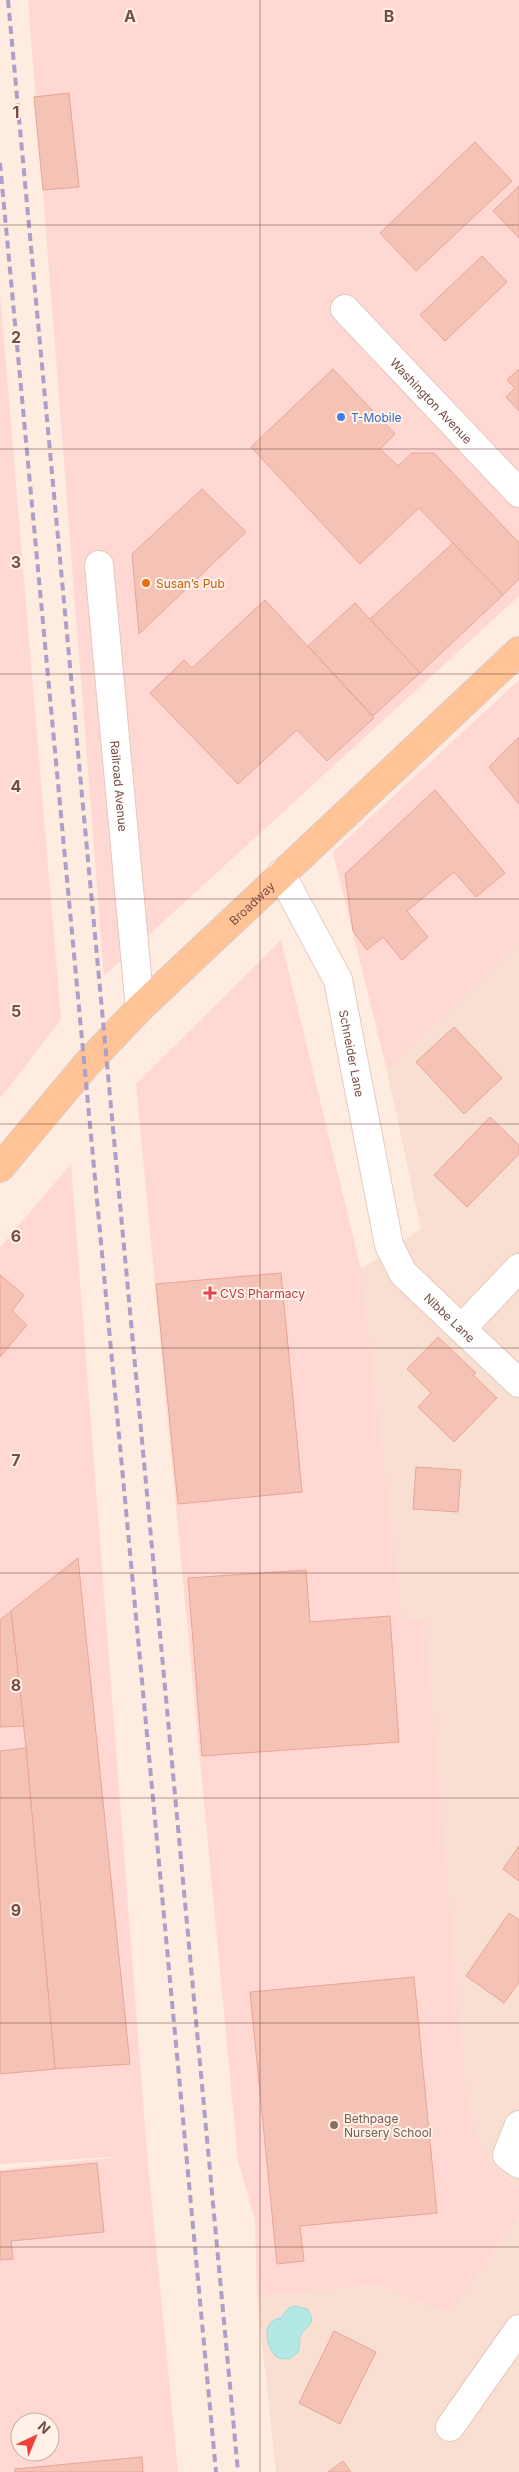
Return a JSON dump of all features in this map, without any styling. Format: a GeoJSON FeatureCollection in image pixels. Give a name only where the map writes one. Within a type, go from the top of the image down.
{"type":"FeatureCollection","features":[{"type":"Feature","properties":{"kind":"main road","name":"Broadway"},"geometry":{"type":"LineString","coordinates":[[0,1168],[86,1065],[140,1008],[519,651]]}},
{"type":"Feature","properties":{"kind":"street","name":"Washington Avenue"},"geometry":{"type":"LineString","coordinates":[[345,309],[519,493]]}},
{"type":"Feature","properties":{"kind":"street","name":"Railroad Avenue"},"geometry":{"type":"LineString","coordinates":[[99,565],[140,1008]]}},
{"type":"Feature","properties":{"kind":"street","name":"Schneider Lane"},"geometry":{"type":"LineString","coordinates":[[281,874],[338,980],[389,1245]]}},
{"type":"Feature","properties":{"kind":"street","name":"Nibbe Lane"},"geometry":{"type":"LineString","coordinates":[[389,1245],[404,1273],[519,1382]]}},
{"type":"Feature","properties":{"kind":"street"},"geometry":{"type":"LineString","coordinates":[[462,1328],[519,1268]]}},
{"type":"Feature","properties":{"kind":"street"},"geometry":{"type":"LineString","coordinates":[[519,2125],[507,2154],[519,2164]]}},
{"type":"Feature","properties":{"kind":"street"},"geometry":{"type":"LineString","coordinates":[[450,2427],[519,2329]]}},
{"type":"Feature","properties":{"kind":"shaded area"},"geometry":{"type":"Polygon","coordinates":[[[28,0],[519,0],[519,596],[104,976],[28,0]]]}},
{"type":"Feature","properties":{"kind":"shaded area"},"geometry":{"type":"Polygon","coordinates":[[[0,294],[61,1020],[0,1098],[0,294]]]}},
{"type":"Feature","properties":{"kind":"shaded area"},"geometry":{"type":"Polygon","coordinates":[[[519,680],[519,943],[387,1071],[333,852],[519,680]]]}},
{"type":"Feature","properties":{"kind":"shaded area"},"geometry":{"type":"Polygon","coordinates":[[[281,940],[361,1269],[403,1621],[425,1620],[467,2099],[483,2153],[519,2189],[519,2217],[449,2315],[382,2285],[257,2296],[255,2220],[238,2161],[136,1084],[281,940]]]}},
{"type":"Feature","properties":{"kind":"shaded area"},"geometry":{"type":"Polygon","coordinates":[[[519,943],[519,2189],[483,2153],[467,2099],[425,1620],[403,1621],[361,1269],[421,1229],[387,1071],[519,943]]]}},
{"type":"Feature","properties":{"kind":"shaded area"},"geometry":{"type":"Polygon","coordinates":[[[71,1164],[147,2154],[178,2472],[0,2472],[0,2170],[127,2156],[0,2164],[0,1247],[71,1164]]]}},
{"type":"Feature","properties":{"kind":"shaded area"},"geometry":{"type":"Polygon","coordinates":[[[519,2217],[519,2472],[276,2472],[257,2296],[382,2285],[449,2315],[519,2217]]]}},
{"type":"Feature","properties":{"kind":"water"},"geometry":{"type":"Polygon","coordinates":[[[294,2306],[307,2309],[312,2319],[300,2337],[297,2353],[289,2359],[278,2358],[270,2348],[267,2335],[268,2329],[274,2320],[281,2318],[288,2309],[294,2306]]]}},
{"type":"Feature","properties":{"kind":"building"},"geometry":{"type":"Polygon","coordinates":[[[69,93],[79,187],[43,190],[34,97],[69,93]]]}},
{"type":"Feature","properties":{"kind":"building"},"geometry":{"type":"Polygon","coordinates":[[[475,142],[512,181],[416,271],[380,233],[475,142]]]}},
{"type":"Feature","properties":{"kind":"building"},"geometry":{"type":"Polygon","coordinates":[[[519,186],[519,238],[493,211],[519,186]]]}},
{"type":"Feature","properties":{"kind":"building"},"geometry":{"type":"Polygon","coordinates":[[[482,256],[507,282],[445,341],[420,315],[482,256]]]}},
{"type":"Feature","properties":{"kind":"building"},"geometry":{"type":"Polygon","coordinates":[[[333,369],[395,434],[380,449],[398,466],[412,453],[434,453],[519,543],[519,579],[503,595],[419,508],[360,564],[251,447],[333,369]]]}},
{"type":"Feature","properties":{"kind":"building"},"geometry":{"type":"Polygon","coordinates":[[[519,369],[519,411],[506,397],[515,388],[507,380],[519,369]]]}},
{"type":"Feature","properties":{"kind":"building"},"geometry":{"type":"Polygon","coordinates":[[[202,489],[246,532],[139,634],[132,554],[202,489]]]}},
{"type":"Feature","properties":{"kind":"building"},"geometry":{"type":"Polygon","coordinates":[[[453,543],[503,595],[420,673],[370,619],[453,543]]]}},
{"type":"Feature","properties":{"kind":"building"},"geometry":{"type":"Polygon","coordinates":[[[265,600],[374,718],[327,761],[297,730],[238,784],[150,693],[184,660],[192,668],[265,600]]]}},
{"type":"Feature","properties":{"kind":"building"},"geometry":{"type":"Polygon","coordinates":[[[355,603],[420,673],[373,716],[308,646],[355,603]]]}},
{"type":"Feature","properties":{"kind":"building"},"geometry":{"type":"Polygon","coordinates":[[[519,737],[519,804],[489,767],[519,737]]]}},
{"type":"Feature","properties":{"kind":"building"},"geometry":{"type":"Polygon","coordinates":[[[435,790],[505,873],[476,897],[454,872],[407,911],[428,937],[402,960],[383,937],[367,950],[353,931],[345,874],[435,790]]]}},
{"type":"Feature","properties":{"kind":"building"},"geometry":{"type":"Polygon","coordinates":[[[454,1027],[502,1078],[464,1114],[416,1062],[454,1027]]]}},
{"type":"Feature","properties":{"kind":"building"},"geometry":{"type":"Polygon","coordinates":[[[490,1117],[519,1145],[519,1154],[467,1207],[434,1175],[490,1117]]]}},
{"type":"Feature","properties":{"kind":"building"},"geometry":{"type":"Polygon","coordinates":[[[281,1273],[302,1492],[178,1504],[156,1284],[281,1273]]]}},
{"type":"Feature","properties":{"kind":"building"},"geometry":{"type":"Polygon","coordinates":[[[0,1275],[24,1295],[12,1311],[27,1325],[0,1357],[0,1275]]]}},
{"type":"Feature","properties":{"kind":"building"},"geometry":{"type":"Polygon","coordinates":[[[438,1337],[476,1373],[473,1375],[497,1398],[454,1442],[418,1407],[431,1393],[407,1369],[438,1337]]]}},
{"type":"Feature","properties":{"kind":"building"},"geometry":{"type":"Polygon","coordinates":[[[416,1467],[461,1470],[458,1512],[413,1509],[416,1467]]]}},
{"type":"Feature","properties":{"kind":"building"},"geometry":{"type":"Polygon","coordinates":[[[78,1558],[130,2064],[55,2069],[26,1748],[11,1611],[78,1558]]]}},
{"type":"Feature","properties":{"kind":"building"},"geometry":{"type":"Polygon","coordinates":[[[306,1570],[310,1622],[390,1616],[399,1742],[202,1756],[188,1578],[306,1570]]]}},
{"type":"Feature","properties":{"kind":"building"},"geometry":{"type":"Polygon","coordinates":[[[11,1611],[24,1726],[0,1727],[0,1620],[11,1611]]]}},
{"type":"Feature","properties":{"kind":"building"},"geometry":{"type":"Polygon","coordinates":[[[26,1748],[55,2069],[0,2074],[0,1751],[26,1748]]]}},
{"type":"Feature","properties":{"kind":"building"},"geometry":{"type":"Polygon","coordinates":[[[519,1846],[519,1881],[503,1869],[519,1846]]]}},
{"type":"Feature","properties":{"kind":"building"},"geometry":{"type":"Polygon","coordinates":[[[509,1913],[519,1920],[519,1982],[504,2003],[466,1976],[509,1913]]]}},
{"type":"Feature","properties":{"kind":"building"},"geometry":{"type":"Polygon","coordinates":[[[414,1977],[437,2213],[300,2226],[304,2261],[277,2264],[250,1992],[414,1977]]]}},
{"type":"Feature","properties":{"kind":"building"},"geometry":{"type":"Polygon","coordinates":[[[97,2163],[104,2232],[11,2241],[13,2259],[0,2260],[0,2172],[97,2163]]]}},
{"type":"Feature","properties":{"kind":"building"},"geometry":{"type":"Polygon","coordinates":[[[334,2331],[376,2352],[340,2424],[299,2403],[334,2331]]]}},
{"type":"Feature","properties":{"kind":"building"},"geometry":{"type":"Polygon","coordinates":[[[142,2457],[143,2472],[15,2472],[15,2469],[142,2457]]]}},
{"type":"Feature","properties":{"kind":"building"},"geometry":{"type":"Polygon","coordinates":[[[343,2461],[351,2472],[328,2472],[343,2461]]]}},
{"type":"Feature","properties":{"kind":"railway"},"geometry":{"type":"LineString","coordinates":[[8,0],[238,2472]]}},
{"type":"Feature","properties":{"kind":"railway"},"geometry":{"type":"LineString","coordinates":[[0,163],[216,2472]]}},
{"type":"Feature","properties":{"kind":"place","name":"T-Mobile"},"geometry":{"type":"Point","coordinates":[341,417]}},
{"type":"Feature","properties":{"kind":"place","name":"Susan’s Pub"},"geometry":{"type":"Point","coordinates":[146,583]}},
{"type":"Feature","properties":{"kind":"place","name":"CVS Pharmacy"},"geometry":{"type":"Point","coordinates":[210,1293]}},
{"type":"Feature","properties":{"kind":"place","name":"Bethpage Nursery School"},"geometry":{"type":"Point","coordinates":[334,2125]}}]}
